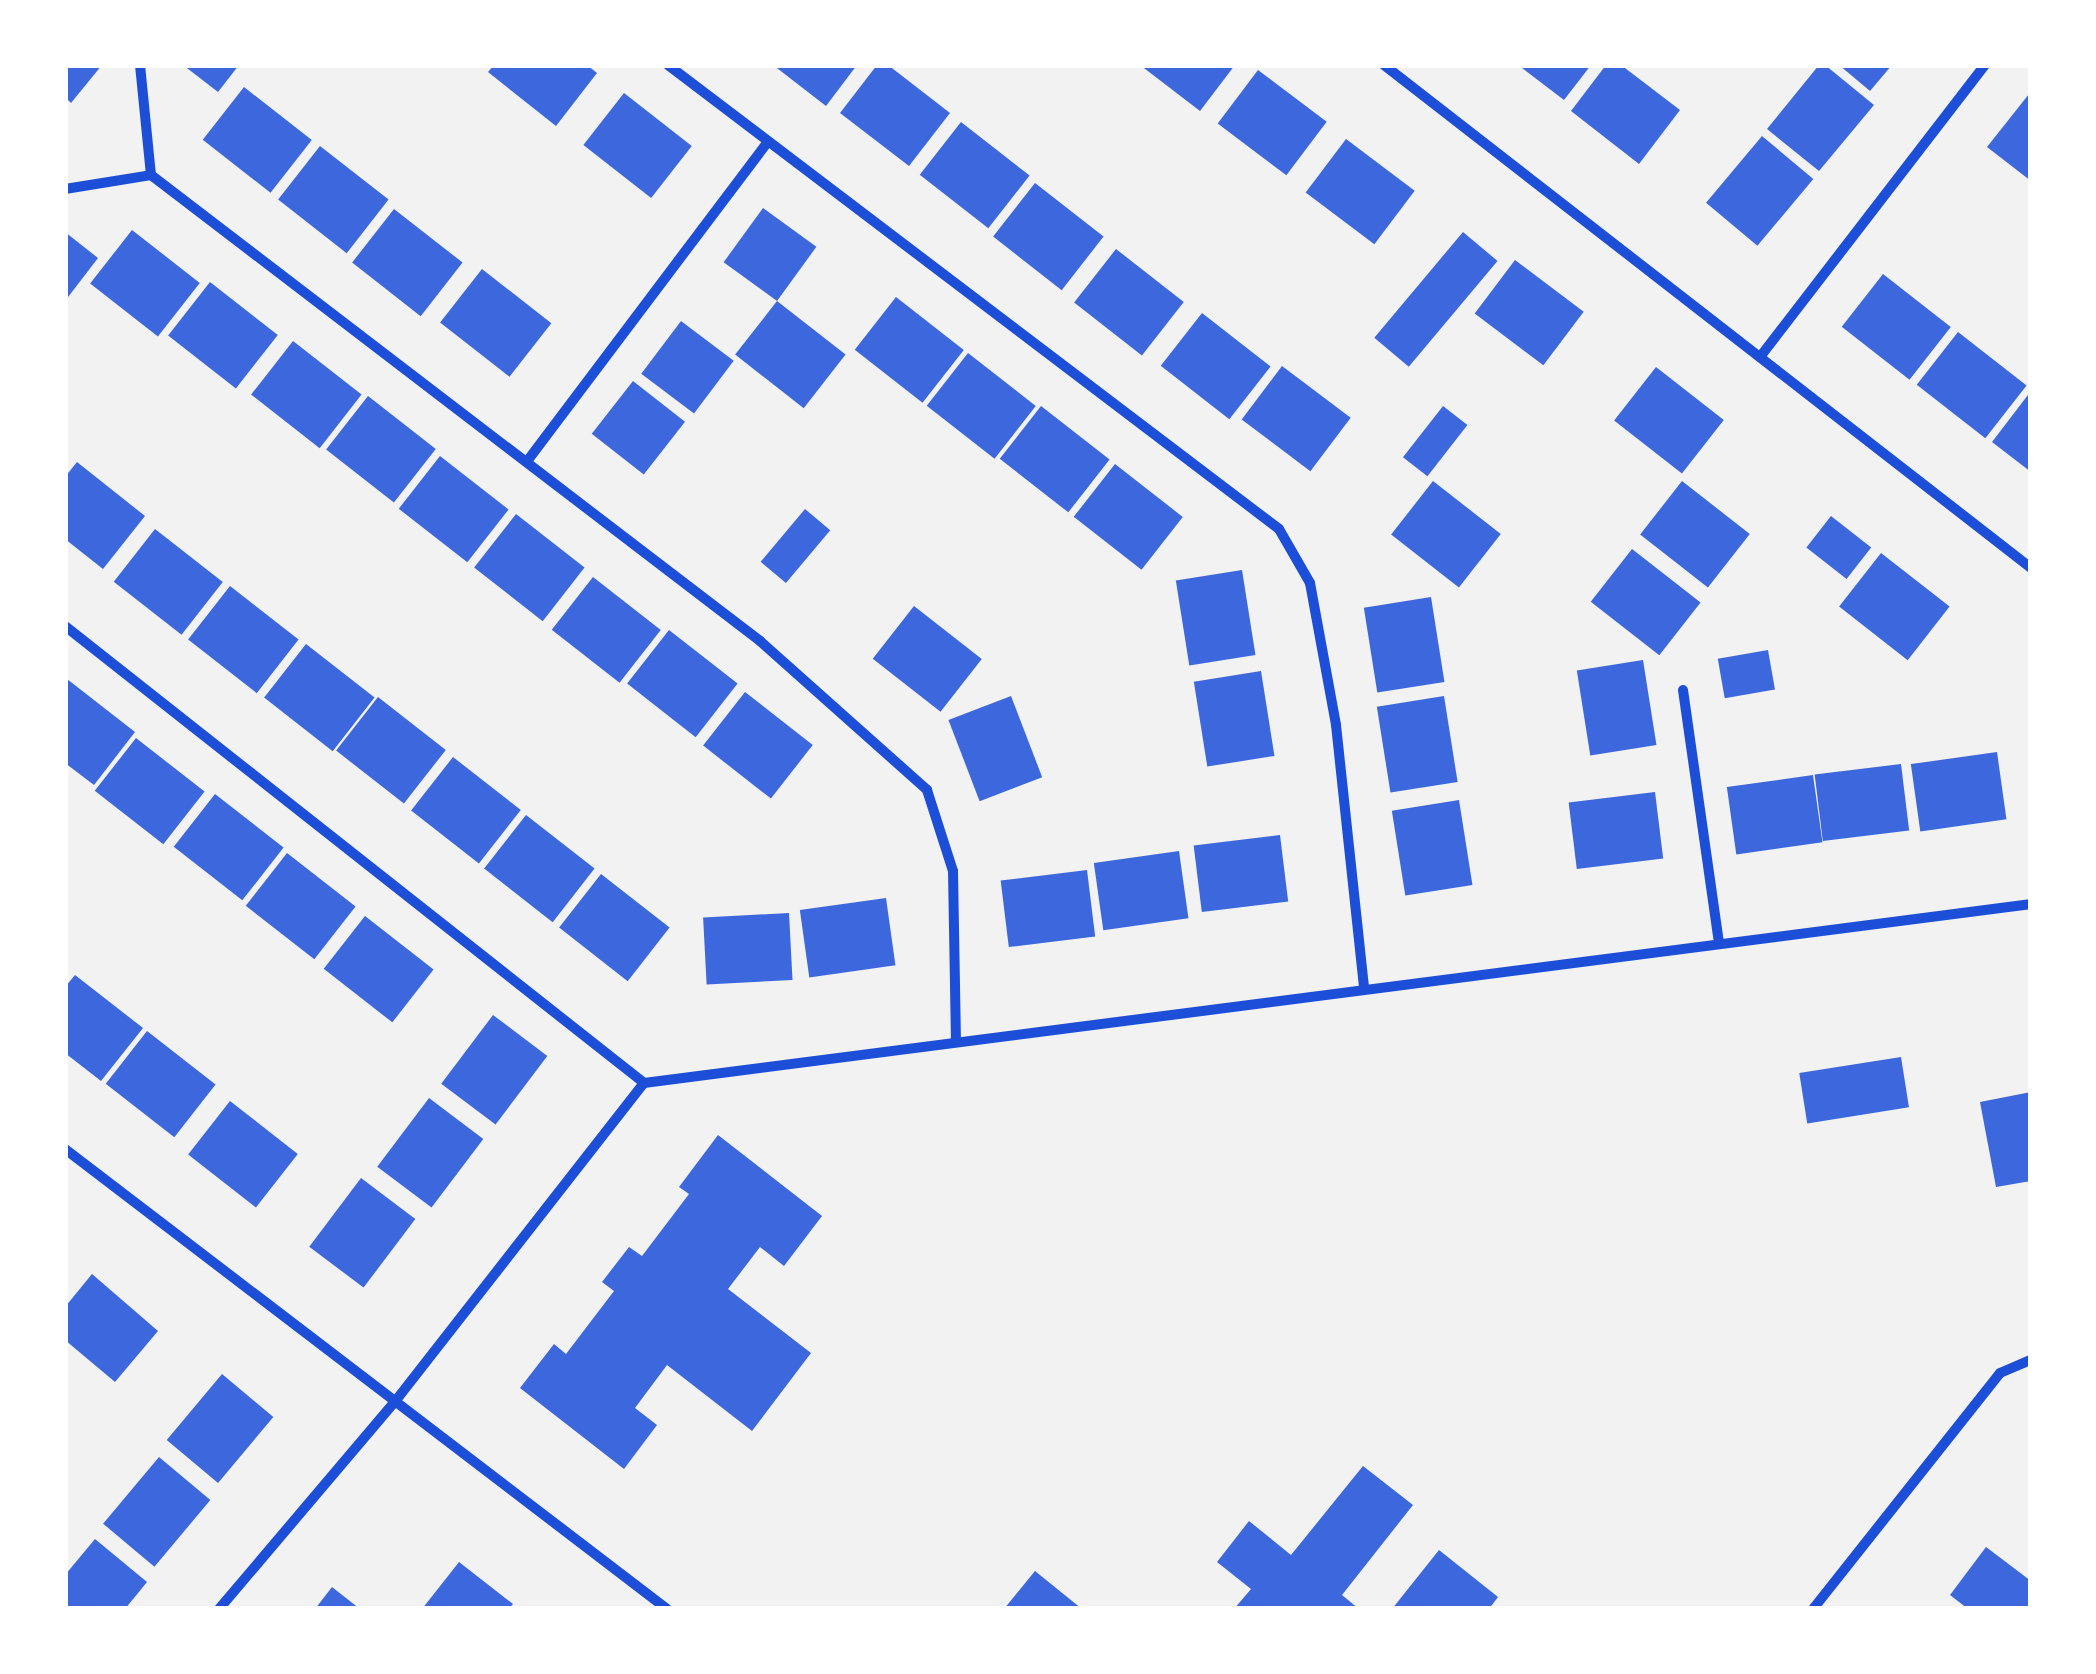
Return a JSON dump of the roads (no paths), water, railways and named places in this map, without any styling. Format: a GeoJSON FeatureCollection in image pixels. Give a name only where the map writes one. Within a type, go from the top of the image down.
{"type":"FeatureCollection","features":[{"type":"Feature","properties":{"kind":"street"},"geometry":{"type":"LineString","coordinates":[[140,65],[151,175]]}},
{"type":"Feature","properties":{"kind":"street"},"geometry":{"type":"LineString","coordinates":[[668,65],[1279,529],[1310,583],[1336,725],[1364,988]]}},
{"type":"Feature","properties":{"kind":"street"},"geometry":{"type":"LineString","coordinates":[[1384,65],[2031,568]]}},
{"type":"Feature","properties":{"kind":"street"},"geometry":{"type":"LineString","coordinates":[[1760,358],[1985,65]]}},
{"type":"Feature","properties":{"kind":"street"},"geometry":{"type":"LineString","coordinates":[[528,460],[768,142]]}},
{"type":"Feature","properties":{"kind":"street"},"geometry":{"type":"LineString","coordinates":[[65,189],[151,175],[528,460],[760,642],[927,790],[953,871],[956,1042]]}},
{"type":"Feature","properties":{"kind":"street"},"geometry":{"type":"LineString","coordinates":[[65,626],[644,1084]]}},
{"type":"Feature","properties":{"kind":"street"},"geometry":{"type":"LineString","coordinates":[[1683,690],[1719,942]]}},
{"type":"Feature","properties":{"kind":"street"},"geometry":{"type":"LineString","coordinates":[[219,1609],[398,1399],[644,1084],[2031,904]]}},
{"type":"Feature","properties":{"kind":"street"},"geometry":{"type":"LineString","coordinates":[[65,1149],[302,1332],[398,1399],[667,1609]]}},
{"type":"Feature","properties":{"kind":"street"},"geometry":{"type":"LineString","coordinates":[[1813,1609],[2000,1373],[2031,1360]]}}]}
